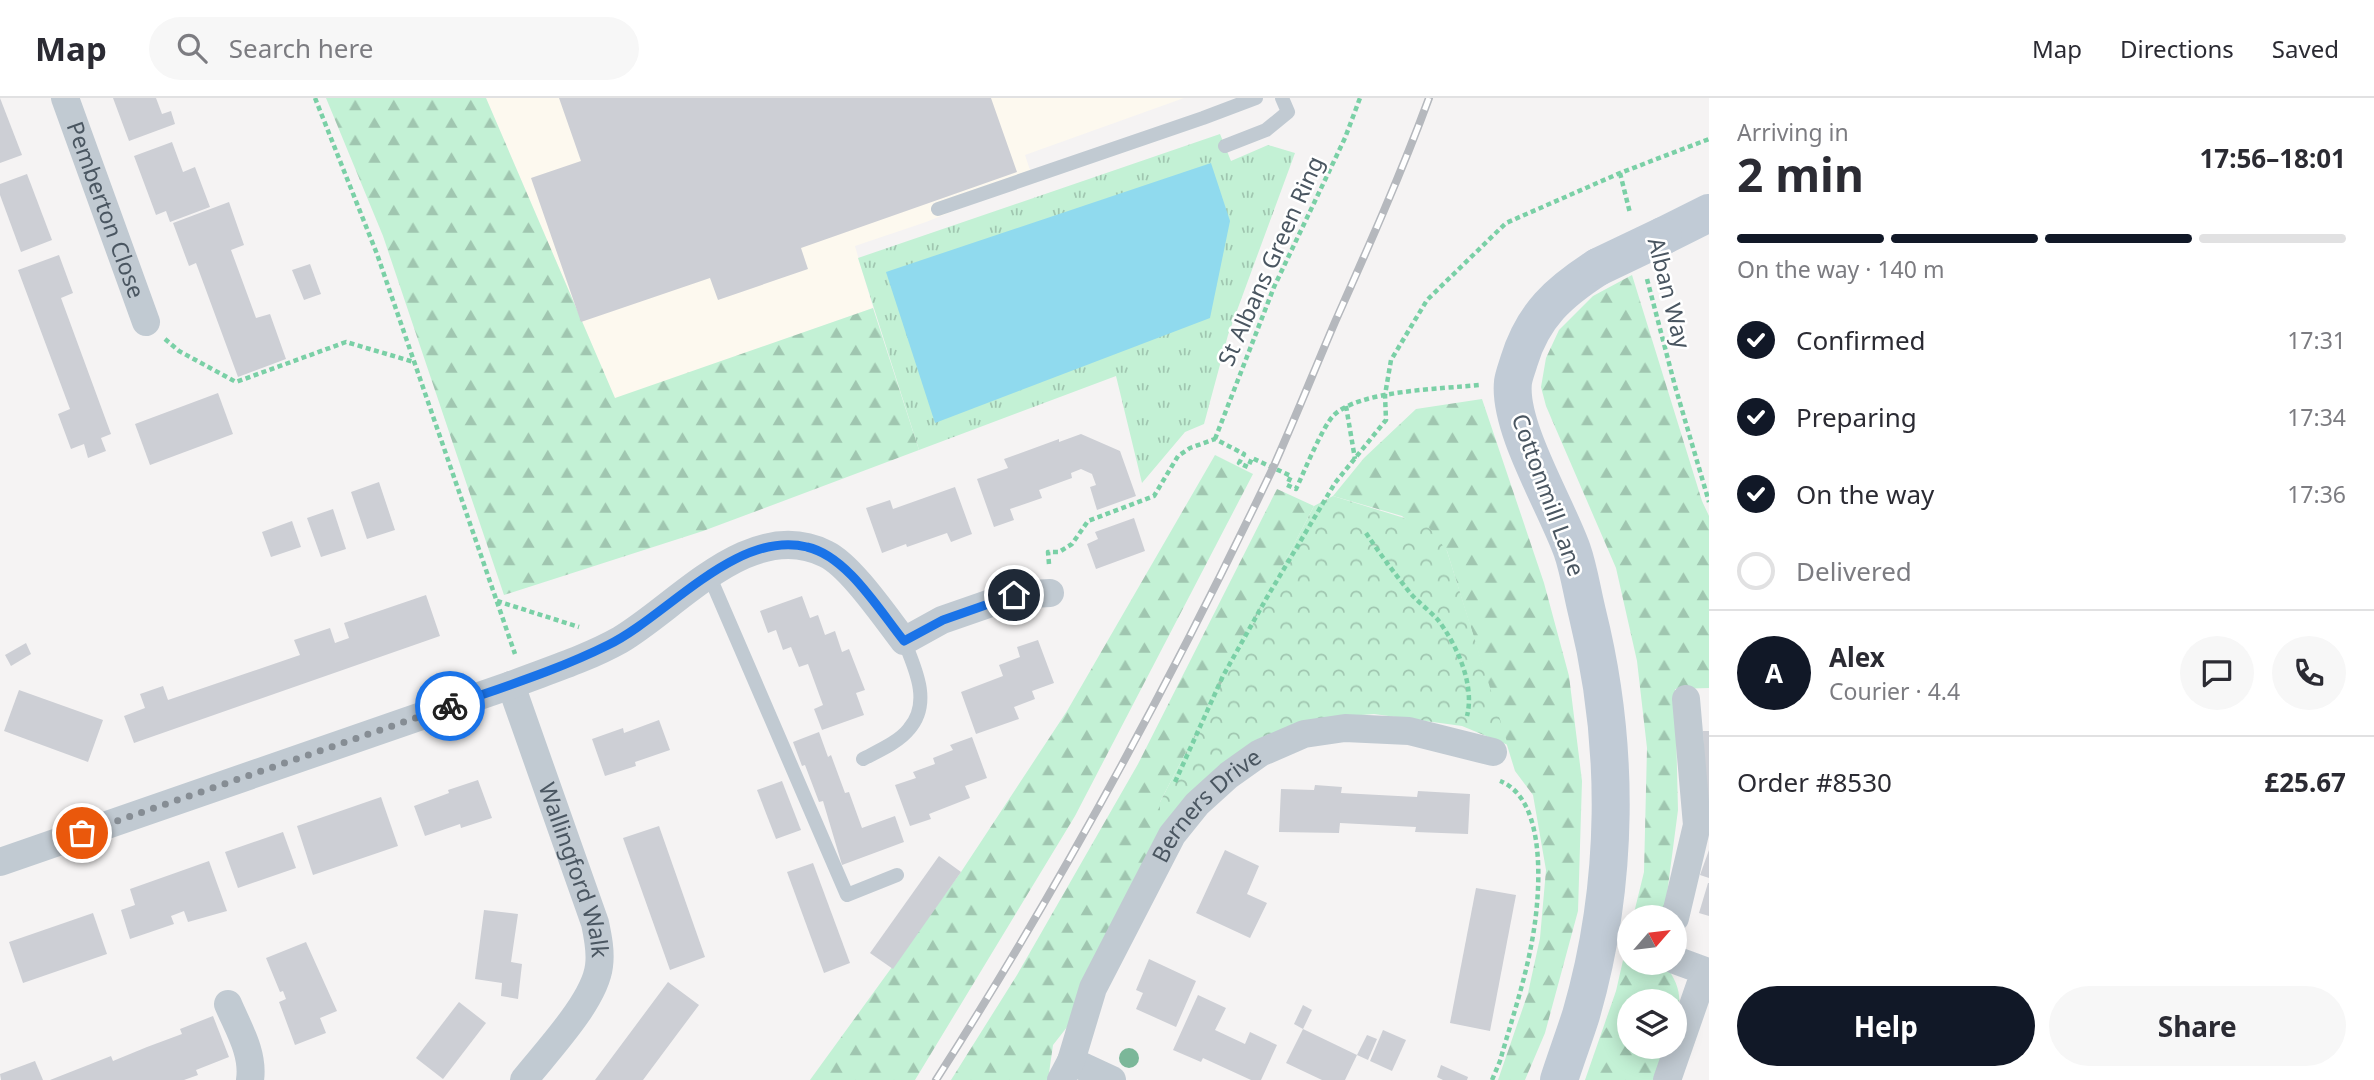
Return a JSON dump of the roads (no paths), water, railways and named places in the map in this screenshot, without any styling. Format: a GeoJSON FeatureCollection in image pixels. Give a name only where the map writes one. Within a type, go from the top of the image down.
{"type":"FeatureCollection","features":[{"type":"Feature","properties":{"kind":"street","name":"Pemberton Close"},"geometry":{"type":"LineString","coordinates":[[65,98],[146,323]]}},
{"type":"Feature","properties":{"kind":"street","name":"Cottonmill Lane"},"geometry":{"type":"LineString","coordinates":[[1559,1080],[1581,1013],[1601,925],[1609,855],[1612,777],[1605,705],[1592,628],[1572,552],[1530,453],[1515,409],[1514,382],[1524,345],[1542,313],[1569,286],[1598,267],[1654,251],[1709,213]]}},
{"type":"Feature","properties":{"kind":"street"},"geometry":{"type":"LineString","coordinates":[[2,857],[585,657],[620,639],[709,575],[749,552],[780,545],[806,546],[828,554],[848,572],[904,641],[943,620],[1014,595],[1050,593]]}},
{"type":"Feature","properties":{"kind":"street","name":"Wallingford Walk"},"geometry":{"type":"LineString","coordinates":[[518,682],[595,923],[600,947],[599,968],[594,986],[581,1007],[524,1080]]}},
{"type":"Feature","properties":{"kind":"street"},"geometry":{"type":"LineString","coordinates":[[1678,905],[1697,825],[1686,699]]}},
{"type":"Feature","properties":{"kind":"street","name":"Berners Drive"},"geometry":{"type":"LineString","coordinates":[[1066,1070],[1093,988],[1172,835],[1197,804],[1229,775],[1260,753],[1304,734],[1345,728],[1409,731],[1460,744],[1493,766]]}},
{"type":"Feature","properties":{"kind":"street"},"geometry":{"type":"LineString","coordinates":[[1667,1080],[1707,972],[1687,964]]}},
{"type":"Feature","properties":{"kind":"street"},"geometry":{"type":"LineString","coordinates":[[228,1003],[247,1048],[251,1068],[250,1080]]}},
{"type":"Feature","properties":{"kind":"street"},"geometry":{"type":"LineString","coordinates":[[1066,1070],[1112,1080]]}},
{"type":"Feature","properties":{"kind":"lane"},"geometry":{"type":"LineString","coordinates":[[938,209],[1256,98]]}},
{"type":"Feature","properties":{"kind":"lane"},"geometry":{"type":"LineString","coordinates":[[1225,146],[1265,130],[1288,112],[1282,98]]}},
{"type":"Feature","properties":{"kind":"lane"},"geometry":{"type":"LineString","coordinates":[[709,575],[848,895],[897,875]]}},
{"type":"Feature","properties":{"kind":"lane"},"geometry":{"type":"LineString","coordinates":[[863,759],[910,729],[921,704],[918,676],[904,641]]}},
{"type":"Feature","properties":{"kind":"water"},"geometry":{"type":"Polygon","coordinates":[[[1211,163],[1230,221],[1210,318],[935,423],[886,272],[1211,163]]]}},
{"type":"Feature","properties":{"kind":"railway"},"geometry":{"type":"LineString","coordinates":[[936,1080],[1071,856],[1195,626],[1272,470],[1396,183],[1429,98]]}}]}
